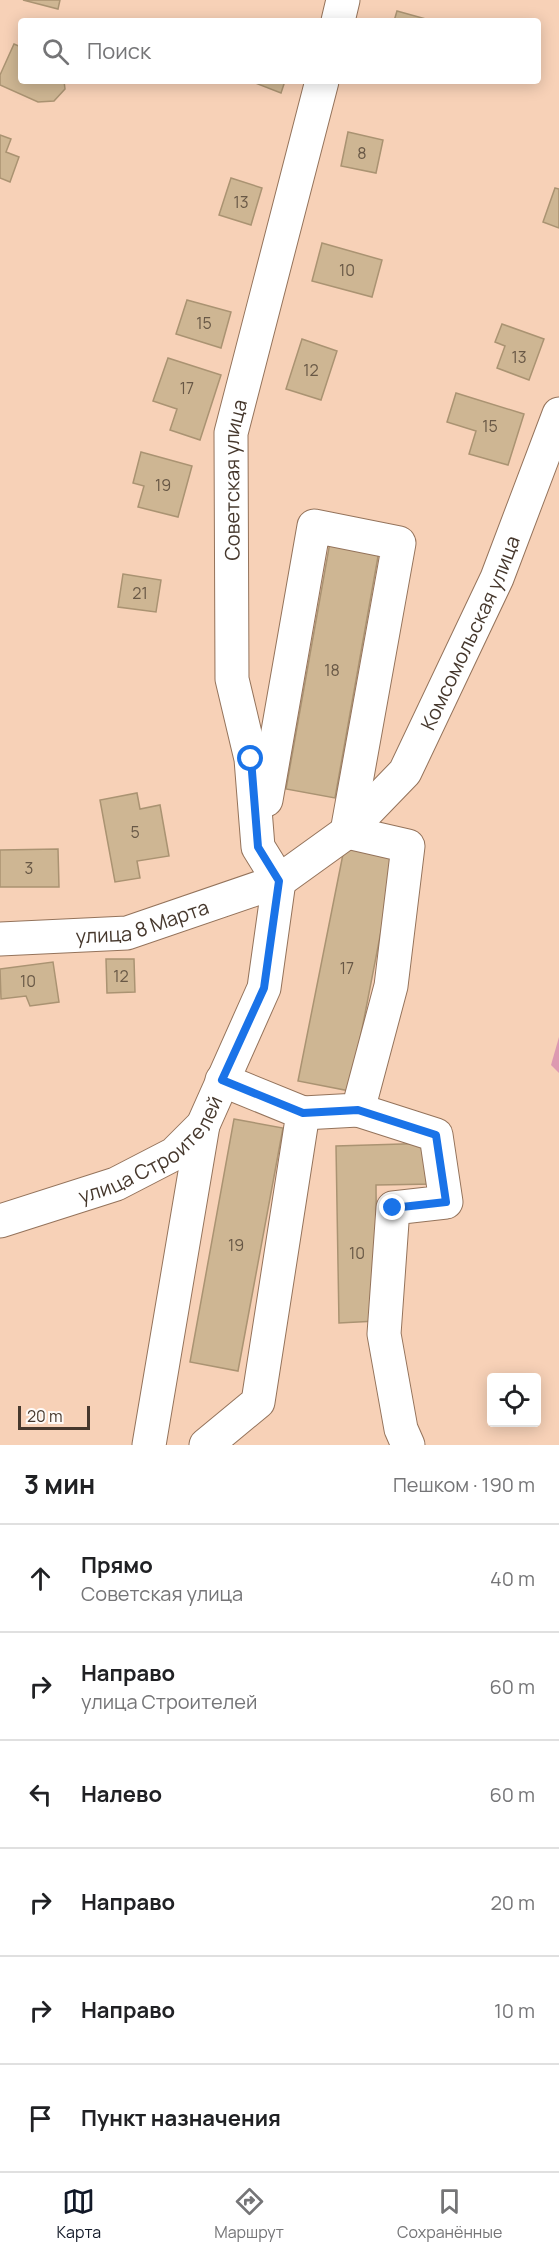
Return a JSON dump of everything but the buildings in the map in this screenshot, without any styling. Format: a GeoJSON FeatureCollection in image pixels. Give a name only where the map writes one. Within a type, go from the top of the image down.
{"type":"FeatureCollection","features":[{"type":"Feature","properties":{"kind":"street"},"geometry":{"type":"LineString","coordinates":[[339,18],[343,0]]}},
{"type":"Feature","properties":{"kind":"street","name":"Советская улица"},"geometry":{"type":"LineString","coordinates":[[279,881],[258,847],[251,759],[232,679],[231,433],[321,84]]}},
{"type":"Feature","properties":{"kind":"street","name":"Комсомольская улица"},"geometry":{"type":"LineString","coordinates":[[279,881],[347,831],[405,772],[497,578],[559,414]]}},
{"type":"Feature","properties":{"kind":"street"},"geometry":{"type":"LineString","coordinates":[[258,847],[314,526],[399,543],[347,831],[408,846],[391,986],[358,1110]]}},
{"type":"Feature","properties":{"kind":"street","name":"улица 8 Марта"},"geometry":{"type":"LineString","coordinates":[[0,939],[127,933],[279,881]]}},
{"type":"Feature","properties":{"kind":"street","name":"улица Строителей"},"geometry":{"type":"LineString","coordinates":[[0,1221],[116,1184],[174,1154],[203,1125],[264,988],[279,881]]}},
{"type":"Feature","properties":{"kind":"street"},"geometry":{"type":"LineString","coordinates":[[222,1080],[303,1113],[358,1110],[436,1135],[446,1202],[393,1208],[384,1334],[401,1429],[408,1445]]}},
{"type":"Feature","properties":{"kind":"street"},"geometry":{"type":"LineString","coordinates":[[206,1445],[258,1402],[303,1113]]}},
{"type":"Feature","properties":{"kind":"street"},"geometry":{"type":"LineString","coordinates":[[148,1445],[203,1125]]}},
{"type":"Feature","properties":{"kind":"shaded area"},"geometry":{"type":"Polygon","coordinates":[[[559,1037],[559,1073],[551,1065],[559,1037]]]}},
{"type":"Feature","properties":{"kind":"route"},"geometry":{"type":"LineString","coordinates":[[251,759],[258,847],[279,881],[264,988],[222,1080],[303,1113],[358,1110],[436,1135],[446,1202],[393,1208]]}}]}
